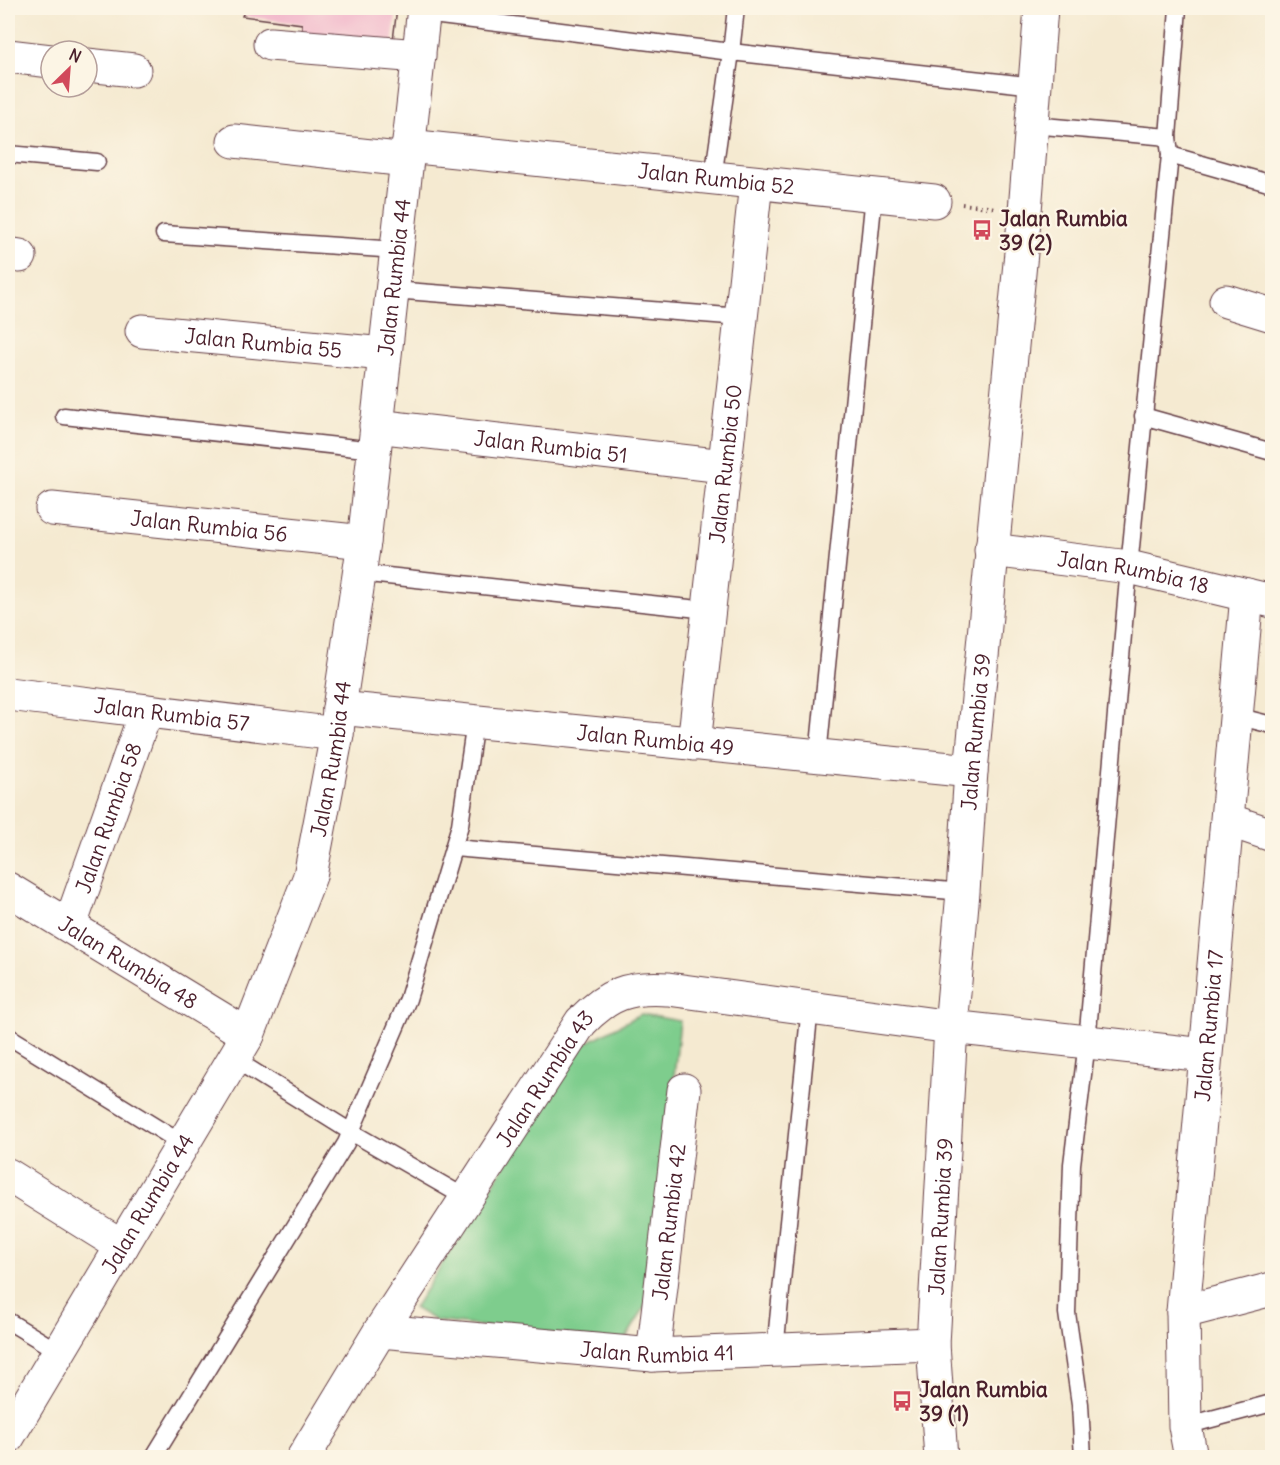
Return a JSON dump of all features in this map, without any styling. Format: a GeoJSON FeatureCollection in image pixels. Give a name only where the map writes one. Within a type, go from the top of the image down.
{"type":"FeatureCollection","features":[{"type":"Feature","properties":{"kind":"street","name":"Jalan Rumbia 39"},"geometry":{"type":"LineString","coordinates":[[941,1458],[933,1344],[951,1027],[971,771],[1025,211],[1041,8]]}},
{"type":"Feature","properties":{"kind":"street","name":"Jalan Rumbia 44"},"geometry":{"type":"LineString","coordinates":[[8,1437],[241,1047],[310,876],[338,721],[361,557],[424,11]]}},
{"type":"Feature","properties":{"kind":"street"},"geometry":{"type":"LineString","coordinates":[[270,44],[419,56]]}},
{"type":"Feature","properties":{"kind":"street"},"geometry":{"type":"LineString","coordinates":[[8,56],[39,60]]}},
{"type":"Feature","properties":{"kind":"street"},"geometry":{"type":"LineString","coordinates":[[99,66],[134,70]]}},
{"type":"Feature","properties":{"kind":"street","name":"Jalan Rumbia 52"},"geometry":{"type":"LineString","coordinates":[[234,141],[713,178],[934,201]]}},
{"type":"Feature","properties":{"kind":"street","name":"Jalan Rumbia 50"},"geometry":{"type":"LineString","coordinates":[[694,744],[756,183]]}},
{"type":"Feature","properties":{"kind":"street"},"geometry":{"type":"LineString","coordinates":[[1226,301],[1272,315]]}},
{"type":"Feature","properties":{"kind":"street","name":"Jalan Rumbia 55"},"geometry":{"type":"LineString","coordinates":[[142,331],[384,354]]}},
{"type":"Feature","properties":{"kind":"street","name":"Jalan Rumbia 51"},"geometry":{"type":"LineString","coordinates":[[375,438],[724,466]]}},
{"type":"Feature","properties":{"kind":"street","name":"Jalan Rumbia 56"},"geometry":{"type":"LineString","coordinates":[[52,509],[361,557]]}},
{"type":"Feature","properties":{"kind":"street","name":"Jalan Rumbia 18"},"geometry":{"type":"LineString","coordinates":[[991,550],[1129,567],[1259,598]]}},
{"type":"Feature","properties":{"kind":"street","name":"Jalan Rumbia 17"},"geometry":{"type":"LineString","coordinates":[[1191,1458],[1185,1426],[1183,1311],[1236,716],[1259,598]]}},
{"type":"Feature","properties":{"kind":"street","name":"Jalan Rumbia 57"},"geometry":{"type":"LineString","coordinates":[[8,694],[146,711],[338,721]]}},
{"type":"Feature","properties":{"kind":"street","name":"Jalan Rumbia 58"},"geometry":{"type":"LineString","coordinates":[[70,925],[146,711]]}},
{"type":"Feature","properties":{"kind":"street","name":"Jalan Rumbia 49"},"geometry":{"type":"LineString","coordinates":[[338,721],[475,722],[971,771]]}},
{"type":"Feature","properties":{"kind":"street"},"geometry":{"type":"LineString","coordinates":[[1228,820],[1272,835]]}},
{"type":"Feature","properties":{"kind":"street","name":"Jalan Rumbia 48"},"geometry":{"type":"LineString","coordinates":[[8,889],[70,925],[241,1047]]}},
{"type":"Feature","properties":{"kind":"street","name":"Jalan Rumbia 43"},"geometry":{"type":"LineString","coordinates":[[309,1456],[380,1331],[581,1022],[595,1007],[612,996],[647,987],[951,1027],[1205,1055]]}},
{"type":"Feature","properties":{"kind":"street","name":"Jalan Rumbia 42"},"geometry":{"type":"LineString","coordinates":[[653,1354],[684,1090]]}},
{"type":"Feature","properties":{"kind":"street"},"geometry":{"type":"LineString","coordinates":[[8,1175],[122,1246]]}},
{"type":"Feature","properties":{"kind":"street"},"geometry":{"type":"LineString","coordinates":[[1183,1311],[1272,1289]]}},
{"type":"Feature","properties":{"kind":"street","name":"Jalan Rumbia 41"},"geometry":{"type":"LineString","coordinates":[[380,1331],[653,1354],[933,1344]]}},
{"type":"Feature","properties":{"kind":"lane"},"geometry":{"type":"LineString","coordinates":[[713,178],[736,8]]}},
{"type":"Feature","properties":{"kind":"lane"},"geometry":{"type":"LineString","coordinates":[[1083,1458],[1080,1404],[1067,1313],[1072,1164],[1087,1042],[1143,416],[1170,155],[1168,137],[1178,8]]}},
{"type":"Feature","properties":{"kind":"lane"},"geometry":{"type":"LineString","coordinates":[[424,11],[731,52],[1035,86]]}},
{"type":"Feature","properties":{"kind":"lane"},"geometry":{"type":"LineString","coordinates":[[1032,125],[1168,137]]}},
{"type":"Feature","properties":{"kind":"lane"},"geometry":{"type":"LineString","coordinates":[[8,154],[97,162]]}},
{"type":"Feature","properties":{"kind":"lane"},"geometry":{"type":"LineString","coordinates":[[1170,155],[1272,184]]}},
{"type":"Feature","properties":{"kind":"lane"},"geometry":{"type":"LineString","coordinates":[[818,756],[874,195]]}},
{"type":"Feature","properties":{"kind":"lane"},"geometry":{"type":"LineString","coordinates":[[164,234],[397,250]]}},
{"type":"Feature","properties":{"kind":"lane"},"geometry":{"type":"LineString","coordinates":[[393,290],[741,317]]}},
{"type":"Feature","properties":{"kind":"lane"},"geometry":{"type":"LineString","coordinates":[[64,416],[375,438]]}},
{"type":"Feature","properties":{"kind":"lane"},"geometry":{"type":"LineString","coordinates":[[1143,416],[1272,452]]}},
{"type":"Feature","properties":{"kind":"lane"},"geometry":{"type":"LineString","coordinates":[[361,557],[708,610]]}},
{"type":"Feature","properties":{"kind":"lane"},"geometry":{"type":"LineString","coordinates":[[1236,716],[1272,725]]}},
{"type":"Feature","properties":{"kind":"lane"},"geometry":{"type":"LineString","coordinates":[[153,1458],[351,1132],[408,999],[454,848],[460,825],[475,722]]}},
{"type":"Feature","properties":{"kind":"lane"},"geometry":{"type":"LineString","coordinates":[[454,848],[963,892]]}},
{"type":"Feature","properties":{"kind":"lane"},"geometry":{"type":"LineString","coordinates":[[775,1350],[810,1008]]}},
{"type":"Feature","properties":{"kind":"lane"},"geometry":{"type":"LineString","coordinates":[[8,1036],[183,1144]]}},
{"type":"Feature","properties":{"kind":"lane"},"geometry":{"type":"LineString","coordinates":[[241,1047],[351,1132],[466,1198]]}},
{"type":"Feature","properties":{"kind":"lane"},"geometry":{"type":"LineString","coordinates":[[8,1321],[59,1352]]}},
{"type":"Feature","properties":{"kind":"lane"},"geometry":{"type":"LineString","coordinates":[[1185,1426],[1272,1403]]}},
{"type":"Feature","properties":{"kind":"path"},"geometry":{"type":"LineString","coordinates":[[934,201],[1025,211]]}},
{"type":"Feature","properties":{"kind":"green space"},"geometry":{"type":"Polygon","coordinates":[[[641,1014],[680,1021],[650,1298],[624,1342],[436,1321],[414,1308],[582,1045],[641,1014]]]}},
{"type":"Feature","properties":{"kind":"building"},"geometry":{"type":"Polygon","coordinates":[[[246,8],[397,8],[392,48],[302,37],[302,24],[242,16],[246,8]]]}},
{"type":"Feature","properties":{"kind":"place","name":"Jalan Rumbia 39 (2)"},"geometry":{"type":"Point","coordinates":[982,230]}},
{"type":"Feature","properties":{"kind":"place","name":"Jalan Rumbia 39 (1)"},"geometry":{"type":"Point","coordinates":[902,1401]}}]}
